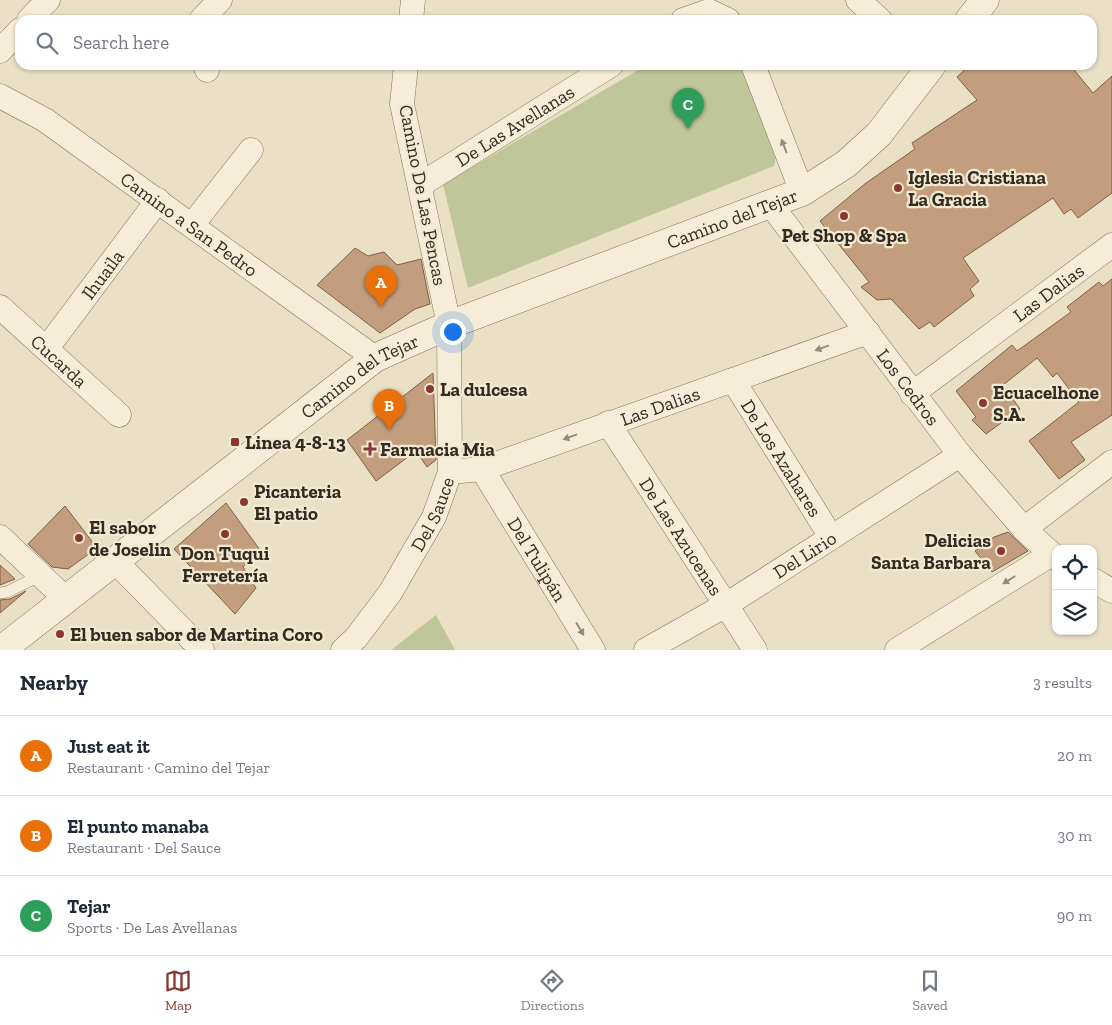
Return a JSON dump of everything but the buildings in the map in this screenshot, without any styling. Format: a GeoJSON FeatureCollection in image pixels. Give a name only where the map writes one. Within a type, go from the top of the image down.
{"type":"FeatureCollection","features":[{"type":"Feature","properties":{"kind":"street"},"geometry":{"type":"LineString","coordinates":[[34,15],[48,0]]}},
{"type":"Feature","properties":{"kind":"street"},"geometry":{"type":"LineString","coordinates":[[206,15],[220,0]]}},
{"type":"Feature","properties":{"kind":"street"},"geometry":{"type":"LineString","coordinates":[[412,15],[413,0]]}},
{"type":"Feature","properties":{"kind":"street"},"geometry":{"type":"LineString","coordinates":[[858,0],[874,15]]}},
{"type":"Feature","properties":{"kind":"street"},"geometry":{"type":"LineString","coordinates":[[973,15],[985,0]]}},
{"type":"Feature","properties":{"kind":"street"},"geometry":{"type":"LineString","coordinates":[[697,15],[709,11],[717,15]]}},
{"type":"Feature","properties":{"kind":"street"},"geometry":{"type":"LineString","coordinates":[[0,51],[15,35]]}},
{"type":"Feature","properties":{"kind":"street","name":"Camino De Las Pencas"},"geometry":{"type":"LineString","coordinates":[[405,70],[402,104],[449,325]]}},
{"type":"Feature","properties":{"kind":"street","name":"De Las Avellanas"},"geometry":{"type":"LineString","coordinates":[[420,185],[603,70]]}},
{"type":"Feature","properties":{"kind":"street"},"geometry":{"type":"LineString","coordinates":[[755,70],[802,192]]}},
{"type":"Feature","properties":{"kind":"street","name":"Camino del Tejar"},"geometry":{"type":"LineString","coordinates":[[1,650],[375,358],[449,325],[802,192],[846,164],[879,134],[928,70]]}},
{"type":"Feature","properties":{"kind":"street","name":"Camino a San Pedro"},"geometry":{"type":"LineString","coordinates":[[0,96],[45,120],[375,358]]}},
{"type":"Feature","properties":{"kind":"street"},"geometry":{"type":"LineString","coordinates":[[192,225],[251,150]]}},
{"type":"Feature","properties":{"kind":"street","name":"Ihuaila"},"geometry":{"type":"LineString","coordinates":[[47,348],[158,200]]}},
{"type":"Feature","properties":{"kind":"street","name":"Los Cedros"},"geometry":{"type":"LineString","coordinates":[[771,205],[868,332],[912,394],[960,455],[1024,529],[1052,555]]}},
{"type":"Feature","properties":{"kind":"street","name":"Las Dalias"},"geometry":{"type":"LineString","coordinates":[[912,394],[1112,245]]}},
{"type":"Feature","properties":{"kind":"street","name":"Cucarda"},"geometry":{"type":"LineString","coordinates":[[0,307],[119,415]]}},
{"type":"Feature","properties":{"kind":"street","name":"Del Sauce"},"geometry":{"type":"LineString","coordinates":[[343,650],[356,638],[390,593],[434,517],[450,472],[449,325]]}},
{"type":"Feature","properties":{"kind":"street","name":"Las Dalias"},"geometry":{"type":"LineString","coordinates":[[450,472],[482,469],[868,332]]}},
{"type":"Feature","properties":{"kind":"street","name":"De Los Azahares"},"geometry":{"type":"LineString","coordinates":[[733,380],[831,537]]}},
{"type":"Feature","properties":{"kind":"street","name":"De Las Azucenas"},"geometry":{"type":"LineString","coordinates":[[608,423],[755,650]]}},
{"type":"Feature","properties":{"kind":"street","name":"Del Lirio"},"geometry":{"type":"LineString","coordinates":[[646,650],[726,606],[960,455]]}},
{"type":"Feature","properties":{"kind":"street"},"geometry":{"type":"LineString","coordinates":[[1024,529],[1112,462]]}},
{"type":"Feature","properties":{"kind":"street","name":"Del Tulipán"},"geometry":{"type":"LineString","coordinates":[[482,469],[593,650]]}},
{"type":"Feature","properties":{"kind":"street"},"geometry":{"type":"LineString","coordinates":[[0,537],[66,599]]}},
{"type":"Feature","properties":{"kind":"street"},"geometry":{"type":"LineString","coordinates":[[897,650],[1052,557]]}},
{"type":"Feature","properties":{"kind":"street"},"geometry":{"type":"LineString","coordinates":[[115,561],[202,650]]}},
{"type":"Feature","properties":{"kind":"street"},"geometry":{"type":"LineString","coordinates":[[1097,582],[1112,591]]}},
{"type":"Feature","properties":{"kind":"lane"},"geometry":{"type":"LineString","coordinates":[[0,593],[7,592],[41,575]]}},
{"type":"Feature","properties":{"kind":"green space"},"geometry":{"type":"Polygon","coordinates":[[[638,70],[743,70],[777,149],[774,166],[468,288],[443,184],[638,70]]]}},
{"type":"Feature","properties":{"kind":"green space"},"geometry":{"type":"Polygon","coordinates":[[[436,615],[455,650],[391,650],[436,615]]]}},
{"type":"Feature","properties":{"kind":"place","name":"Tejar"},"geometry":{"type":"Point","coordinates":[688,129]}},
{"type":"Feature","properties":{"kind":"place","name":"Iglesia Cristiana La Gracia"},"geometry":{"type":"Point","coordinates":[898,188]}},
{"type":"Feature","properties":{"kind":"place","name":"Pet Shop & Spa"},"geometry":{"type":"Point","coordinates":[844,216]}},
{"type":"Feature","properties":{"kind":"place","name":"Just eat it"},"geometry":{"type":"Point","coordinates":[381,307]}},
{"type":"Feature","properties":{"kind":"place","name":"La dulcesa"},"geometry":{"type":"Point","coordinates":[430,389]}},
{"type":"Feature","properties":{"kind":"place","name":"Ecuacelhone S.A."},"geometry":{"type":"Point","coordinates":[983,403]}},
{"type":"Feature","properties":{"kind":"place","name":"El punto manaba"},"geometry":{"type":"Point","coordinates":[389,430]}},
{"type":"Feature","properties":{"kind":"place","name":"Linea 4-8-13"},"geometry":{"type":"Point","coordinates":[235,442]}},
{"type":"Feature","properties":{"kind":"place","name":"Farmacia Mia"},"geometry":{"type":"Point","coordinates":[370,449]}},
{"type":"Feature","properties":{"kind":"place","name":"Picanteria El patio"},"geometry":{"type":"Point","coordinates":[244,502]}},
{"type":"Feature","properties":{"kind":"place","name":"Don Tuqui Ferretería"},"geometry":{"type":"Point","coordinates":[225,534]}},
{"type":"Feature","properties":{"kind":"place","name":"El sabor de Joselin"},"geometry":{"type":"Point","coordinates":[79,538]}},
{"type":"Feature","properties":{"kind":"place","name":"Delicias Santa Barbara"},"geometry":{"type":"Point","coordinates":[1001,551]}},
{"type":"Feature","properties":{"kind":"place","name":"El buen sabor de Martina Coro"},"geometry":{"type":"Point","coordinates":[60,634]}}]}
